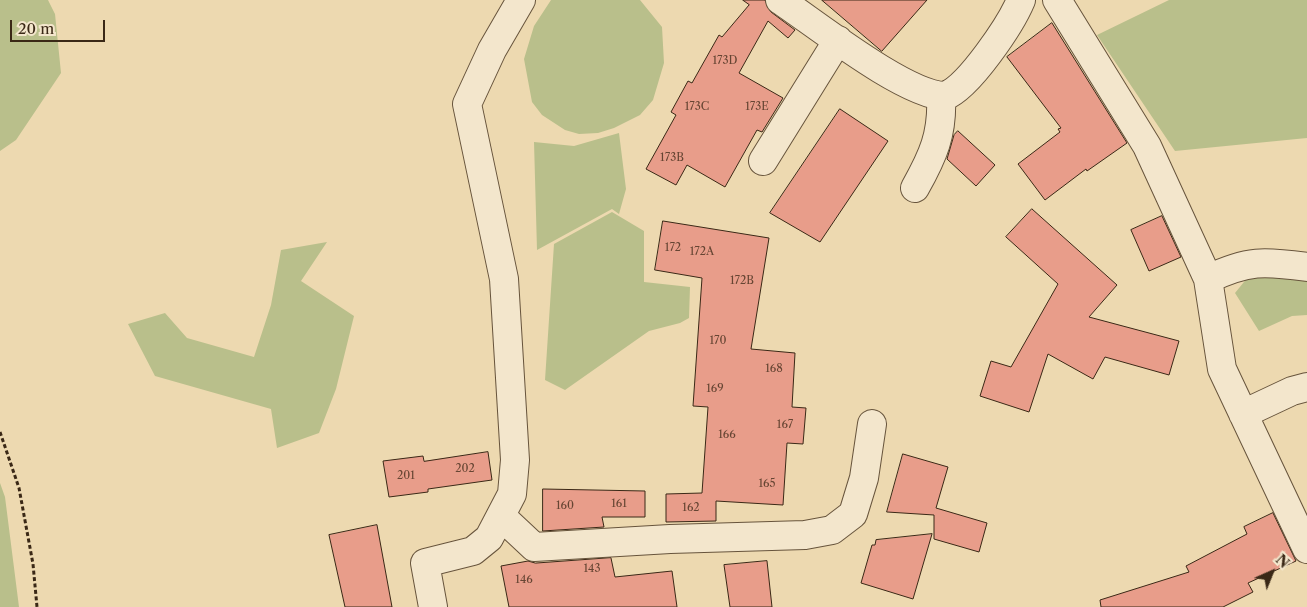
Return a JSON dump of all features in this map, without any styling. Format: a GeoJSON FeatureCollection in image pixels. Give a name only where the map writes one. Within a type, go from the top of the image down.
{"type":"FeatureCollection","features":[{"type":"Feature","properties":{"kind":"street"},"geometry":{"type":"LineString","coordinates":[[433,607],[425,563],[473,551],[489,538],[502,517],[512,494],[514,460],[504,279],[467,104],[492,50],[521,0]]}},
{"type":"Feature","properties":{"kind":"street"},"geometry":{"type":"LineString","coordinates":[[780,0],[908,85],[941,96],[950,93],[983,60],[1013,19],[1022,0]]}},
{"type":"Feature","properties":{"kind":"street"},"geometry":{"type":"LineString","coordinates":[[1057,0],[1147,146],[1208,279],[1222,369],[1307,549]]}},
{"type":"Feature","properties":{"kind":"street"},"geometry":{"type":"LineString","coordinates":[[763,161],[838,40]]}},
{"type":"Feature","properties":{"kind":"street"},"geometry":{"type":"LineString","coordinates":[[914,188],[927,167],[941,130],[941,96]]}},
{"type":"Feature","properties":{"kind":"street"},"geometry":{"type":"LineString","coordinates":[[1208,279],[1247,263],[1307,266]]}},
{"type":"Feature","properties":{"kind":"street"},"geometry":{"type":"LineString","coordinates":[[1243,414],[1292,391],[1307,387]]}},
{"type":"Feature","properties":{"kind":"street"},"geometry":{"type":"LineString","coordinates":[[502,517],[534,547],[670,539],[805,535],[832,530],[853,514],[864,478],[872,424]]}},
{"type":"Feature","properties":{"kind":"path"},"geometry":{"type":"LineString","coordinates":[[0,432],[19,488],[33,564],[37,607]]}},
{"type":"Feature","properties":{"kind":"green space"},"geometry":{"type":"Polygon","coordinates":[[[0,0],[48,0],[55,14],[61,73],[16,140],[0,151],[0,0]]]}},
{"type":"Feature","properties":{"kind":"green space"},"geometry":{"type":"Polygon","coordinates":[[[551,0],[640,0],[662,27],[664,63],[653,100],[640,115],[614,128],[598,133],[579,134],[565,130],[542,115],[532,102],[524,59],[534,26],[551,0]]]}},
{"type":"Feature","properties":{"kind":"green space"},"geometry":{"type":"Polygon","coordinates":[[[1169,0],[1307,0],[1307,138],[1175,151],[1097,35],[1169,0]]]}},
{"type":"Feature","properties":{"kind":"green space"},"geometry":{"type":"Polygon","coordinates":[[[619,133],[626,189],[619,214],[612,209],[537,250],[534,142],[574,146],[619,133]]]}},
{"type":"Feature","properties":{"kind":"green space"},"geometry":{"type":"Polygon","coordinates":[[[612,212],[644,231],[644,282],[690,287],[689,318],[680,323],[649,331],[565,390],[545,380],[554,244],[612,212]]]}},
{"type":"Feature","properties":{"kind":"green space"},"geometry":{"type":"Polygon","coordinates":[[[327,242],[301,281],[354,316],[336,389],[319,433],[277,448],[271,409],[155,376],[128,324],[165,313],[187,338],[254,357],[271,305],[281,250],[327,242]]]}},
{"type":"Feature","properties":{"kind":"green space"},"geometry":{"type":"Polygon","coordinates":[[[1258,275],[1307,280],[1307,315],[1292,316],[1259,331],[1235,293],[1248,277],[1258,275]]]}},
{"type":"Feature","properties":{"kind":"green space"},"geometry":{"type":"Polygon","coordinates":[[[0,483],[5,497],[19,607],[0,607],[0,483]]]}},
{"type":"Feature","properties":{"kind":"building"},"geometry":{"type":"Polygon","coordinates":[[[743,0],[765,0],[771,12],[795,30],[788,38],[768,21],[739,73],[783,98],[762,132],[757,130],[725,187],[687,165],[676,185],[646,169],[676,115],[671,112],[688,81],[692,83],[719,35],[722,37],[749,5],[743,0]]]}},
{"type":"Feature","properties":{"kind":"building"},"geometry":{"type":"Polygon","coordinates":[[[822,0],[927,0],[882,51],[822,0]]]}},
{"type":"Feature","properties":{"kind":"building"},"geometry":{"type":"Polygon","coordinates":[[[1052,23],[1127,143],[1087,171],[1086,169],[1045,200],[1018,164],[1060,132],[1058,129],[1061,128],[1007,57],[1052,23]]]}},
{"type":"Feature","properties":{"kind":"building"},"geometry":{"type":"Polygon","coordinates":[[[840,109],[888,141],[820,242],[770,213],[840,109]]]}},
{"type":"Feature","properties":{"kind":"building"},"geometry":{"type":"Polygon","coordinates":[[[958,131],[995,165],[976,186],[947,159],[954,135],[958,131]]]}},
{"type":"Feature","properties":{"kind":"building"},"geometry":{"type":"Polygon","coordinates":[[[1032,209],[1117,285],[1089,317],[1179,341],[1169,375],[1105,357],[1093,379],[1048,354],[1029,412],[980,396],[991,361],[1011,367],[1058,284],[1006,237],[1032,209]]]}},
{"type":"Feature","properties":{"kind":"building"},"geometry":{"type":"Polygon","coordinates":[[[1162,216],[1181,257],[1149,271],[1131,230],[1162,216]]]}},
{"type":"Feature","properties":{"kind":"building"},"geometry":{"type":"Polygon","coordinates":[[[663,221],[769,238],[751,349],[795,353],[792,407],[806,408],[803,444],[787,443],[783,505],[716,501],[716,521],[666,522],[666,494],[702,493],[708,407],[693,406],[702,278],[655,270],[663,221]]]}},
{"type":"Feature","properties":{"kind":"building"},"geometry":{"type":"Polygon","coordinates":[[[488,452],[492,480],[428,489],[428,492],[389,497],[383,461],[423,456],[424,461],[488,452]]]}},
{"type":"Feature","properties":{"kind":"building"},"geometry":{"type":"Polygon","coordinates":[[[903,454],[948,467],[936,508],[987,523],[979,552],[934,539],[934,515],[887,512],[903,454]]]}},
{"type":"Feature","properties":{"kind":"building"},"geometry":{"type":"Polygon","coordinates":[[[543,489],[645,491],[645,517],[602,517],[604,527],[543,531],[543,489]]]}},
{"type":"Feature","properties":{"kind":"building"},"geometry":{"type":"Polygon","coordinates":[[[1273,513],[1296,561],[1248,583],[1253,592],[1223,607],[1101,607],[1100,600],[1189,572],[1186,566],[1247,534],[1244,527],[1273,513]]]}},
{"type":"Feature","properties":{"kind":"building"},"geometry":{"type":"Polygon","coordinates":[[[377,525],[392,607],[345,607],[329,535],[377,525]]]}},
{"type":"Feature","properties":{"kind":"building"},"geometry":{"type":"Polygon","coordinates":[[[932,534],[913,599],[861,583],[872,545],[875,545],[876,540],[932,534]]]}},
{"type":"Feature","properties":{"kind":"building"},"geometry":{"type":"Polygon","coordinates":[[[611,558],[615,577],[672,571],[677,607],[509,607],[501,566],[528,561],[535,563],[611,558]]]}},
{"type":"Feature","properties":{"kind":"building"},"geometry":{"type":"Polygon","coordinates":[[[767,561],[772,607],[730,607],[724,565],[767,561]]]}}]}
